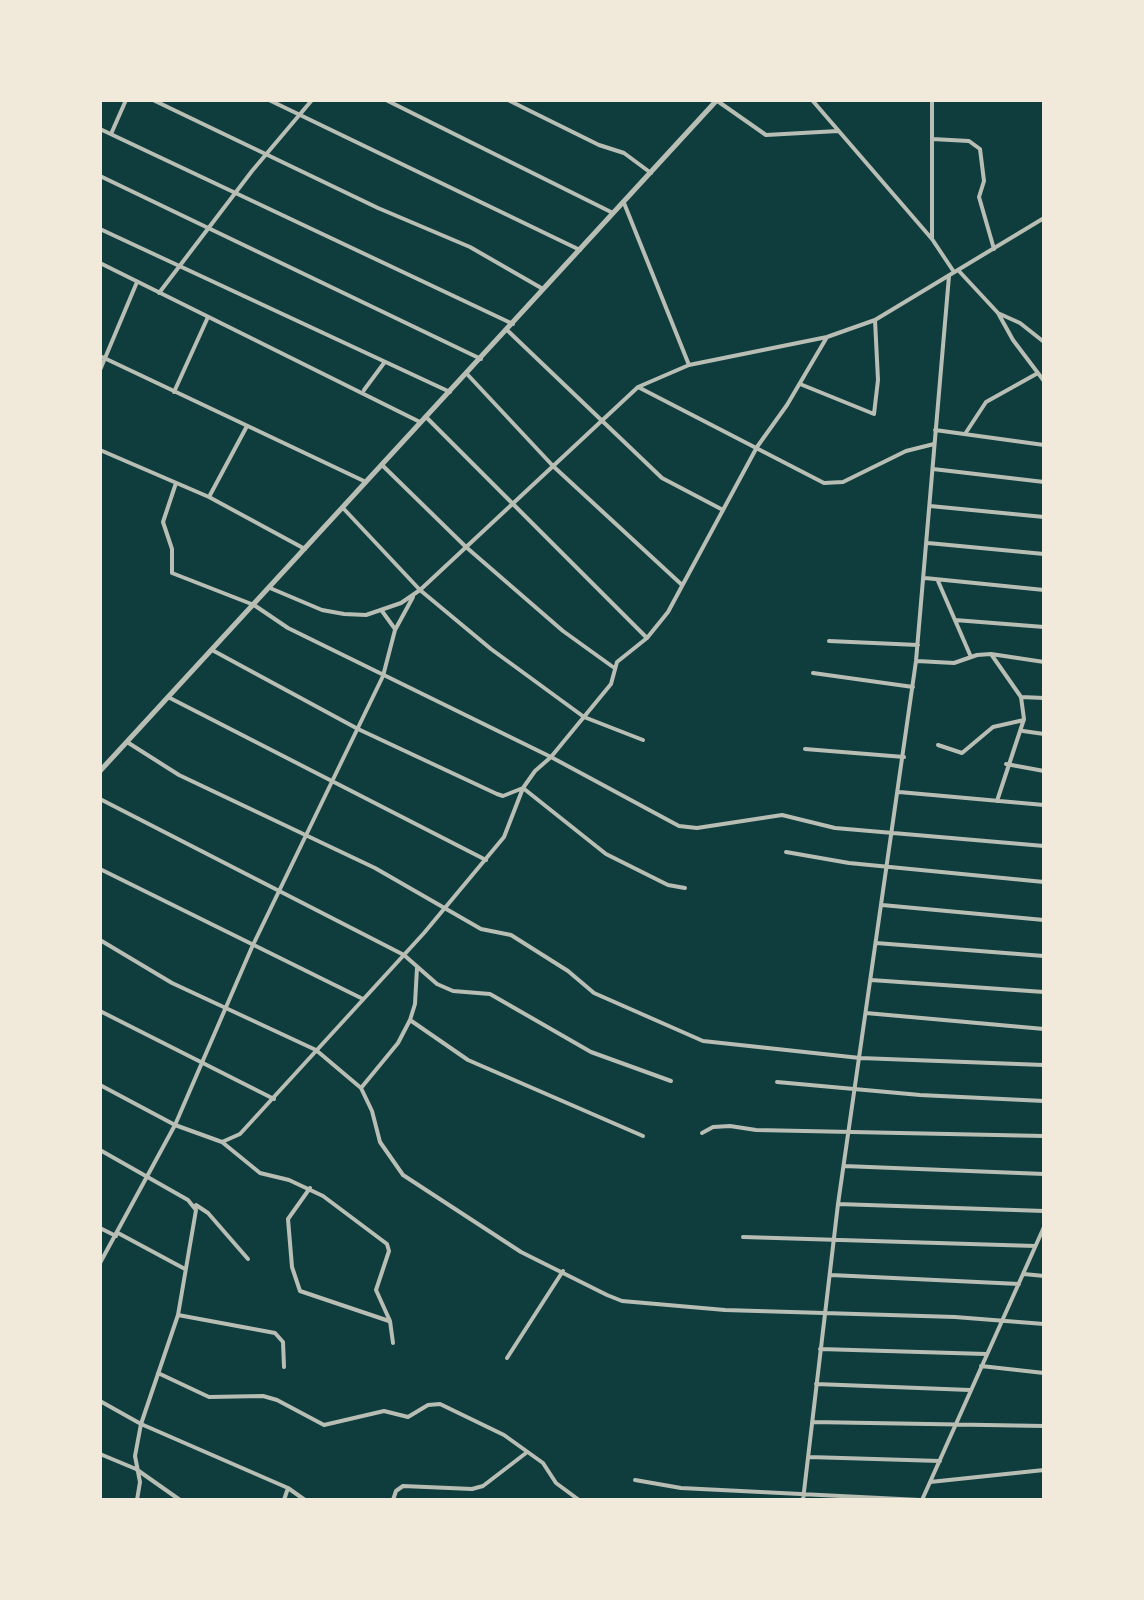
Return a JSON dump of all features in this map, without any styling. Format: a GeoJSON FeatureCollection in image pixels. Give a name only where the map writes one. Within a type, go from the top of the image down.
{"type":"FeatureCollection","features":[{"type":"Feature","properties":{"kind":"street"},"geometry":{"type":"LineString","coordinates":[[111,134],[126,100]]}},
{"type":"Feature","properties":{"kind":"street"},"geometry":{"type":"LineString","coordinates":[[153,100],[470,247],[544,290]]}},
{"type":"Feature","properties":{"kind":"street"},"geometry":{"type":"LineString","coordinates":[[269,100],[580,250]]}},
{"type":"Feature","properties":{"kind":"street"},"geometry":{"type":"LineString","coordinates":[[159,293],[178,264],[312,100]]}},
{"type":"Feature","properties":{"kind":"street"},"geometry":{"type":"LineString","coordinates":[[386,100],[614,213]]}},
{"type":"Feature","properties":{"kind":"street"},"geometry":{"type":"LineString","coordinates":[[508,100],[599,145],[624,153],[651,173]]}},
{"type":"Feature","properties":{"kind":"street"},"geometry":{"type":"LineString","coordinates":[[100,771],[717,100],[766,135],[840,131]]}},
{"type":"Feature","properties":{"kind":"street"},"geometry":{"type":"LineString","coordinates":[[812,100],[932,239],[954,273],[998,313],[1044,381]]}},
{"type":"Feature","properties":{"kind":"street"},"geometry":{"type":"LineString","coordinates":[[932,100],[932,239]]}},
{"type":"Feature","properties":{"kind":"street"},"geometry":{"type":"LineString","coordinates":[[100,129],[513,324]]}},
{"type":"Feature","properties":{"kind":"street"},"geometry":{"type":"LineString","coordinates":[[932,139],[969,141],[980,149],[984,181],[979,197],[994,249]]}},
{"type":"Feature","properties":{"kind":"street"},"geometry":{"type":"LineString","coordinates":[[100,176],[481,359]]}},
{"type":"Feature","properties":{"kind":"street"},"geometry":{"type":"LineString","coordinates":[[624,203],[689,365]]}},
{"type":"Feature","properties":{"kind":"street"},"geometry":{"type":"LineString","coordinates":[[270,588],[322,610],[366,615],[382,611],[420,590],[638,387],[689,365],[827,337],[875,320],[1044,218]]}},
{"type":"Feature","properties":{"kind":"street"},"geometry":{"type":"LineString","coordinates":[[100,229],[450,392]]}},
{"type":"Feature","properties":{"kind":"street"},"geometry":{"type":"LineString","coordinates":[[100,263],[423,420],[647,638]]}},
{"type":"Feature","properties":{"kind":"street"},"geometry":{"type":"LineString","coordinates":[[804,1498],[838,1204],[913,687],[928,543],[935,430],[954,273]]}},
{"type":"Feature","properties":{"kind":"street"},"geometry":{"type":"LineString","coordinates":[[100,370],[137,282]]}},
{"type":"Feature","properties":{"kind":"street"},"geometry":{"type":"LineString","coordinates":[[998,313],[1020,323],[1044,342]]}},
{"type":"Feature","properties":{"kind":"street"},"geometry":{"type":"LineString","coordinates":[[174,392],[208,316]]}},
{"type":"Feature","properties":{"kind":"street"},"geometry":{"type":"LineString","coordinates":[[800,384],[874,414],[878,380],[875,320]]}},
{"type":"Feature","properties":{"kind":"street"},"geometry":{"type":"LineString","coordinates":[[507,330],[662,478],[723,510]]}},
{"type":"Feature","properties":{"kind":"street"},"geometry":{"type":"LineString","coordinates":[[222,1142],[240,1134],[274,1099],[404,955],[504,837],[523,788],[535,771],[551,757],[611,684],[613,667],[647,638],[668,612],[681,584],[706,547],[757,447],[800,384],[827,337]]}},
{"type":"Feature","properties":{"kind":"street"},"geometry":{"type":"LineString","coordinates":[[103,358],[366,482]]}},
{"type":"Feature","properties":{"kind":"street"},"geometry":{"type":"LineString","coordinates":[[363,391],[384,363]]}},
{"type":"Feature","properties":{"kind":"street"},"geometry":{"type":"LineString","coordinates":[[965,434],[986,402],[1038,373]]}},
{"type":"Feature","properties":{"kind":"street"},"geometry":{"type":"LineString","coordinates":[[467,374],[553,466],[681,584]]}},
{"type":"Feature","properties":{"kind":"street"},"geometry":{"type":"LineString","coordinates":[[638,387],[824,483],[843,482],[906,451],[934,444]]}},
{"type":"Feature","properties":{"kind":"street"},"geometry":{"type":"LineString","coordinates":[[209,497],[247,426]]}},
{"type":"Feature","properties":{"kind":"street"},"geometry":{"type":"LineString","coordinates":[[935,430],[1044,445]]}},
{"type":"Feature","properties":{"kind":"street"},"geometry":{"type":"LineString","coordinates":[[100,450],[209,497],[305,549]]}},
{"type":"Feature","properties":{"kind":"street"},"geometry":{"type":"LineString","coordinates":[[382,465],[466,547],[563,631],[613,667]]}},
{"type":"Feature","properties":{"kind":"street"},"geometry":{"type":"LineString","coordinates":[[933,469],[1044,482]]}},
{"type":"Feature","properties":{"kind":"street"},"geometry":{"type":"LineString","coordinates":[[176,483],[163,522],[172,549],[172,573],[254,605],[288,628],[551,757],[687,828],[769,815],[835,828],[1044,846]]}},
{"type":"Feature","properties":{"kind":"street"},"geometry":{"type":"LineString","coordinates":[[930,506],[1044,517]]}},
{"type":"Feature","properties":{"kind":"street"},"geometry":{"type":"LineString","coordinates":[[343,508],[420,590],[584,717],[643,740]]}},
{"type":"Feature","properties":{"kind":"street"},"geometry":{"type":"LineString","coordinates":[[928,543],[1044,554]]}},
{"type":"Feature","properties":{"kind":"street"},"geometry":{"type":"LineString","coordinates":[[925,578],[1044,590]]}},
{"type":"Feature","properties":{"kind":"street"},"geometry":{"type":"LineString","coordinates":[[938,581],[971,657]]}},
{"type":"Feature","properties":{"kind":"street"},"geometry":{"type":"LineString","coordinates":[[100,1263],[175,1125],[225,1005],[383,676],[395,630],[414,595]]}},
{"type":"Feature","properties":{"kind":"street"},"geometry":{"type":"LineString","coordinates":[[382,611],[395,630]]}},
{"type":"Feature","properties":{"kind":"street"},"geometry":{"type":"LineString","coordinates":[[955,620],[1044,627]]}},
{"type":"Feature","properties":{"kind":"street"},"geometry":{"type":"LineString","coordinates":[[829,641],[918,645]]}},
{"type":"Feature","properties":{"kind":"street"},"geometry":{"type":"LineString","coordinates":[[212,650],[358,729],[497,794],[508,795],[523,788]]}},
{"type":"Feature","properties":{"kind":"street"},"geometry":{"type":"LineString","coordinates":[[916,661],[954,663],[991,654],[1044,662]]}},
{"type":"Feature","properties":{"kind":"street"},"geometry":{"type":"LineString","coordinates":[[991,654],[1021,697],[1024,719],[1023,731],[1006,764],[997,801]]}},
{"type":"Feature","properties":{"kind":"street"},"geometry":{"type":"LineString","coordinates":[[813,673],[913,687]]}},
{"type":"Feature","properties":{"kind":"street"},"geometry":{"type":"LineString","coordinates":[[168,697],[486,860]]}},
{"type":"Feature","properties":{"kind":"street"},"geometry":{"type":"LineString","coordinates":[[1021,697],[1044,698]]}},
{"type":"Feature","properties":{"kind":"street"},"geometry":{"type":"LineString","coordinates":[[938,745],[962,753],[993,727],[1024,719]]}},
{"type":"Feature","properties":{"kind":"street"},"geometry":{"type":"LineString","coordinates":[[1023,731],[1044,734]]}},
{"type":"Feature","properties":{"kind":"street"},"geometry":{"type":"LineString","coordinates":[[127,742],[179,775],[305,838],[375,868],[489,932],[511,935],[568,971],[594,993],[703,1041],[860,1058],[1044,1065]]}},
{"type":"Feature","properties":{"kind":"street"},"geometry":{"type":"LineString","coordinates":[[805,749],[904,757]]}},
{"type":"Feature","properties":{"kind":"street"},"geometry":{"type":"LineString","coordinates":[[1006,764],[1044,771]]}},
{"type":"Feature","properties":{"kind":"street"},"geometry":{"type":"LineString","coordinates":[[523,788],[606,854],[668,885],[685,888]]}},
{"type":"Feature","properties":{"kind":"street"},"geometry":{"type":"LineString","coordinates":[[899,792],[1044,805]]}},
{"type":"Feature","properties":{"kind":"street"},"geometry":{"type":"LineString","coordinates":[[100,799],[404,955],[417,968],[453,991],[490,994],[591,1052],[671,1081]]}},
{"type":"Feature","properties":{"kind":"street"},"geometry":{"type":"LineString","coordinates":[[786,852],[849,863],[1044,882]]}},
{"type":"Feature","properties":{"kind":"street"},"geometry":{"type":"LineString","coordinates":[[100,869],[252,947],[363,999]]}},
{"type":"Feature","properties":{"kind":"street"},"geometry":{"type":"LineString","coordinates":[[882,905],[1044,920]]}},
{"type":"Feature","properties":{"kind":"street"},"geometry":{"type":"LineString","coordinates":[[100,940],[172,983],[225,1005],[316,1050],[361,1088],[372,1111],[380,1142],[403,1175],[521,1252],[622,1301],[1002,1319],[1044,1324]]}},
{"type":"Feature","properties":{"kind":"street"},"geometry":{"type":"LineString","coordinates":[[876,943],[1044,956]]}},
{"type":"Feature","properties":{"kind":"street"},"geometry":{"type":"LineString","coordinates":[[361,1088],[398,1043],[410,1020],[415,1004],[417,968]]}},
{"type":"Feature","properties":{"kind":"street"},"geometry":{"type":"LineString","coordinates":[[871,980],[1044,992]]}},
{"type":"Feature","properties":{"kind":"street"},"geometry":{"type":"LineString","coordinates":[[100,1011],[274,1099]]}},
{"type":"Feature","properties":{"kind":"street"},"geometry":{"type":"LineString","coordinates":[[866,1013],[1044,1029]]}},
{"type":"Feature","properties":{"kind":"street"},"geometry":{"type":"LineString","coordinates":[[410,1020],[468,1060],[643,1136]]}},
{"type":"Feature","properties":{"kind":"street"},"geometry":{"type":"LineString","coordinates":[[777,1082],[855,1090],[1044,1101]]}},
{"type":"Feature","properties":{"kind":"street"},"geometry":{"type":"LineString","coordinates":[[100,1085],[175,1125],[222,1142],[260,1173],[310,1188],[390,1247],[376,1290],[390,1321],[393,1343]]}},
{"type":"Feature","properties":{"kind":"street"},"geometry":{"type":"LineString","coordinates":[[702,1133],[713,1127],[730,1126],[756,1130],[1044,1136]]}},
{"type":"Feature","properties":{"kind":"street"},"geometry":{"type":"LineString","coordinates":[[100,1150],[208,1213],[248,1259]]}},
{"type":"Feature","properties":{"kind":"street"},"geometry":{"type":"LineString","coordinates":[[844,1166],[1044,1174]]}},
{"type":"Feature","properties":{"kind":"street"},"geometry":{"type":"LineString","coordinates":[[310,1188],[288,1219],[292,1267],[300,1291],[390,1321]]}},
{"type":"Feature","properties":{"kind":"street"},"geometry":{"type":"LineString","coordinates":[[137,1500],[140,1482],[136,1469],[141,1424],[178,1315],[196,1210],[194,1204]]}},
{"type":"Feature","properties":{"kind":"street"},"geometry":{"type":"LineString","coordinates":[[838,1204],[1044,1211]]}},
{"type":"Feature","properties":{"kind":"street"},"geometry":{"type":"LineString","coordinates":[[100,1228],[185,1269]]}},
{"type":"Feature","properties":{"kind":"street"},"geometry":{"type":"LineString","coordinates":[[635,1480],[681,1488],[804,1498],[921,1500],[1044,1228]]}},
{"type":"Feature","properties":{"kind":"street"},"geometry":{"type":"LineString","coordinates":[[743,1237],[1035,1246]]}},
{"type":"Feature","properties":{"kind":"street"},"geometry":{"type":"LineString","coordinates":[[507,1358],[563,1271]]}},
{"type":"Feature","properties":{"kind":"street"},"geometry":{"type":"LineString","coordinates":[[1024,1274],[1044,1276]]}},
{"type":"Feature","properties":{"kind":"street"},"geometry":{"type":"LineString","coordinates":[[831,1275],[1019,1284]]}},
{"type":"Feature","properties":{"kind":"street"},"geometry":{"type":"LineString","coordinates":[[178,1315],[275,1333],[283,1342],[284,1367]]}},
{"type":"Feature","properties":{"kind":"street"},"geometry":{"type":"LineString","coordinates":[[820,1349],[986,1354]]}},
{"type":"Feature","properties":{"kind":"street"},"geometry":{"type":"LineString","coordinates":[[981,1366],[1044,1373]]}},
{"type":"Feature","properties":{"kind":"street"},"geometry":{"type":"LineString","coordinates":[[158,1373],[209,1397],[263,1396],[277,1400],[324,1425],[384,1411],[408,1417],[428,1405],[440,1404],[482,1422],[543,1463],[556,1483],[579,1500]]}},
{"type":"Feature","properties":{"kind":"street"},"geometry":{"type":"LineString","coordinates":[[815,1384],[970,1390]]}},
{"type":"Feature","properties":{"kind":"street"},"geometry":{"type":"LineString","coordinates":[[100,1401],[141,1424],[288,1488],[305,1500]]}},
{"type":"Feature","properties":{"kind":"street"},"geometry":{"type":"LineString","coordinates":[[812,1422],[1044,1426]]}},
{"type":"Feature","properties":{"kind":"street"},"geometry":{"type":"LineString","coordinates":[[393,1500],[396,1491],[403,1486],[472,1489],[483,1486],[526,1453]]}},
{"type":"Feature","properties":{"kind":"street"},"geometry":{"type":"LineString","coordinates":[[100,1454],[136,1469],[180,1500]]}},
{"type":"Feature","properties":{"kind":"street"},"geometry":{"type":"LineString","coordinates":[[809,1457],[940,1461]]}},
{"type":"Feature","properties":{"kind":"street"},"geometry":{"type":"LineString","coordinates":[[930,1482],[1044,1470]]}},
{"type":"Feature","properties":{"kind":"street"},"geometry":{"type":"LineString","coordinates":[[284,1500],[288,1488]]}}]}
